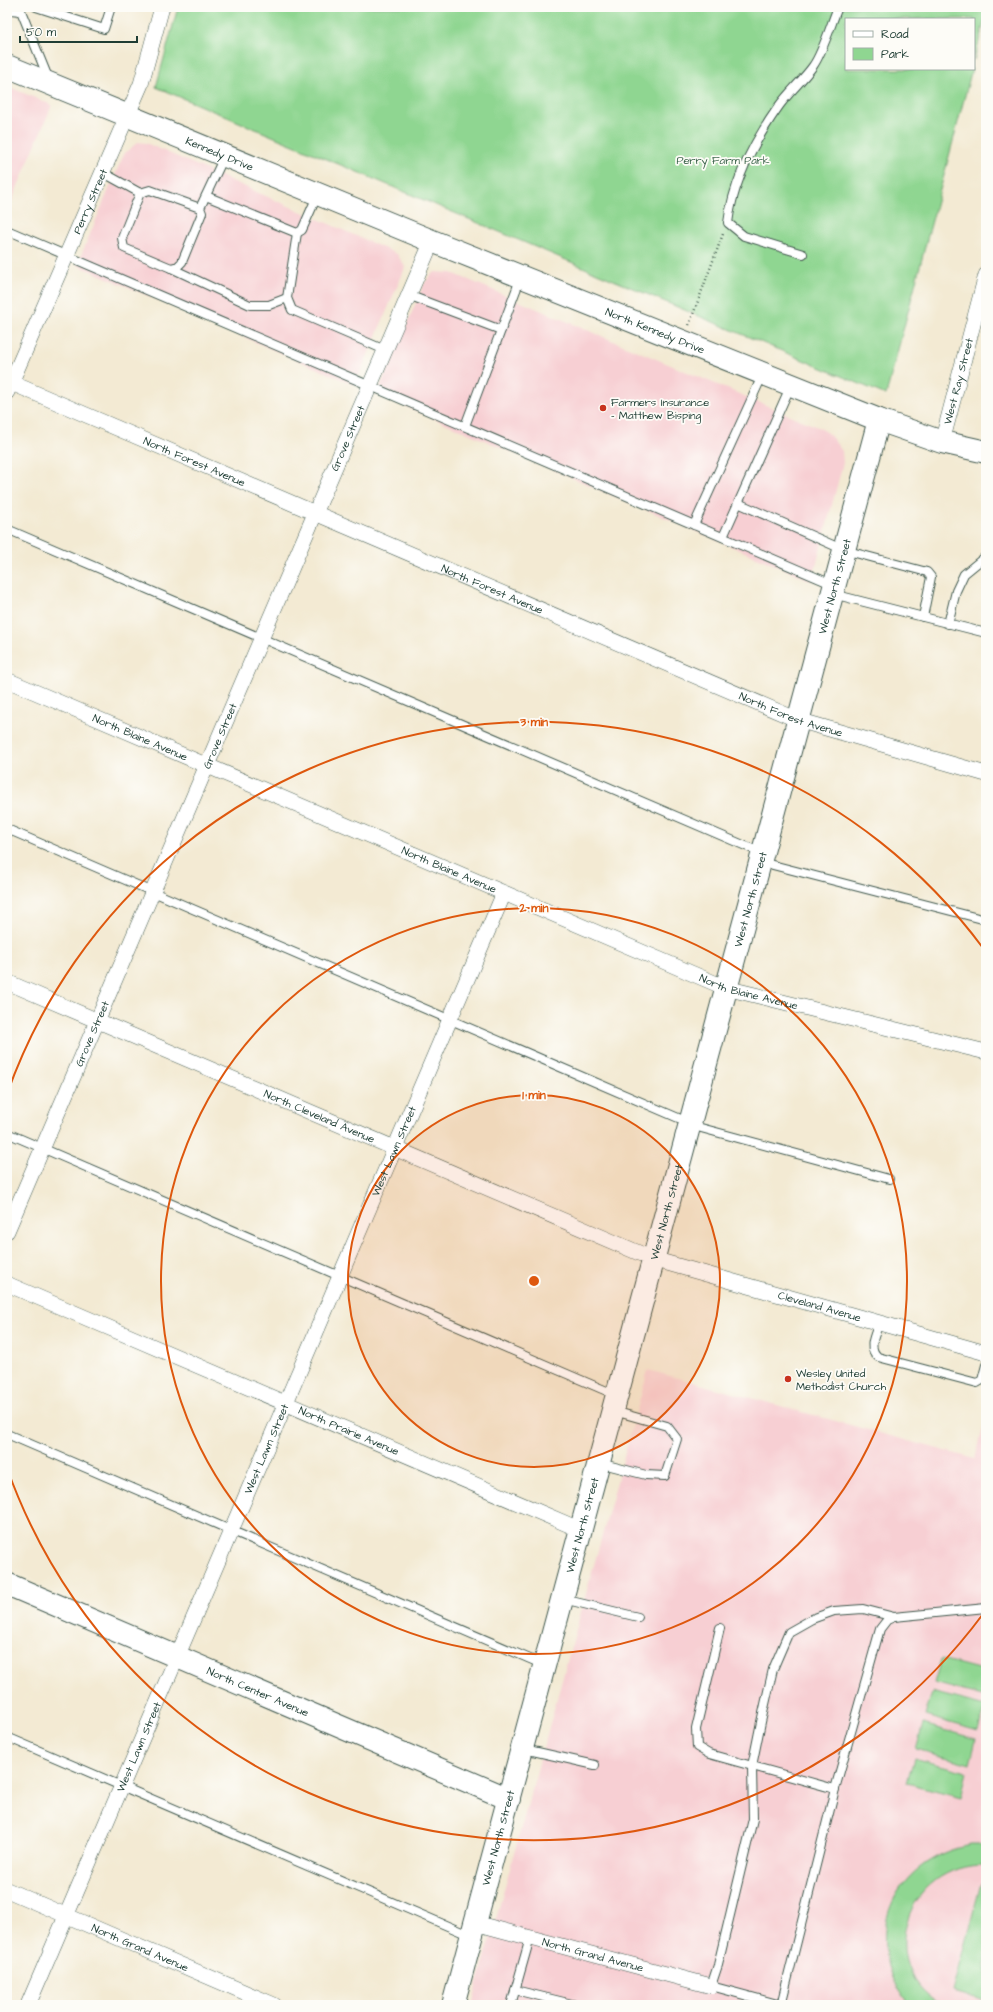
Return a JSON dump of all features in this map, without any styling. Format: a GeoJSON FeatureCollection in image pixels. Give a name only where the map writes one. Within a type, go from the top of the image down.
{"type":"FeatureCollection","features":[{"type":"Feature","properties":{"kind":"main road","name":"Kennedy Drive"},"geometry":{"type":"LineString","coordinates":[[7,66],[127,114],[432,241]]}},
{"type":"Feature","properties":{"kind":"main road","name":"North Kennedy Drive"},"geometry":{"type":"LineString","coordinates":[[432,241],[879,420],[942,442],[986,452]]}},
{"type":"Feature","properties":{"kind":"main road","name":"West North Street"},"geometry":{"type":"LineString","coordinates":[[453,2005],[582,1530],[653,1259],[879,420]]}},
{"type":"Feature","properties":{"kind":"main road","name":"North Center Avenue"},"geometry":{"type":"LineString","coordinates":[[7,1584],[509,1799]]}},
{"type":"Feature","properties":{"kind":"street","name":"Perry Street"},"geometry":{"type":"LineString","coordinates":[[8,385],[141,84],[162,7]]}},
{"type":"Feature","properties":{"kind":"street","name":"Grove Street"},"geometry":{"type":"LineString","coordinates":[[7,1231],[432,241]]}},
{"type":"Feature","properties":{"kind":"street","name":"West Ray Street"},"geometry":{"type":"LineString","coordinates":[[942,442],[986,275]]}},
{"type":"Feature","properties":{"kind":"street","name":"North Forest Avenue"},"geometry":{"type":"LineString","coordinates":[[8,385],[315,513],[798,720],[986,774]]}},
{"type":"Feature","properties":{"kind":"street","name":"North Blaine Avenue"},"geometry":{"type":"LineString","coordinates":[[7,680],[726,988],[986,1052]]}},
{"type":"Feature","properties":{"kind":"street","name":"West Lawn Street"},"geometry":{"type":"LineString","coordinates":[[28,2005],[504,893]]}},
{"type":"Feature","properties":{"kind":"street","name":"North Cleveland Avenue"},"geometry":{"type":"LineString","coordinates":[[7,982],[653,1259]]}},
{"type":"Feature","properties":{"kind":"street","name":"Cleveland Avenue"},"geometry":{"type":"LineString","coordinates":[[653,1259],[986,1353]]}},
{"type":"Feature","properties":{"kind":"street","name":"North Prairie Avenue"},"geometry":{"type":"LineString","coordinates":[[7,1284],[582,1530]]}},
{"type":"Feature","properties":{"kind":"street","name":"North Grand Avenue"},"geometry":{"type":"LineString","coordinates":[[7,1890],[274,2005]]}},
{"type":"Feature","properties":{"kind":"street","name":"North Grand Avenue"},"geometry":{"type":"LineString","coordinates":[[473,1930],[530,1938],[711,1986]]}},
{"type":"Feature","properties":{"kind":"lane"},"geometry":{"type":"LineString","coordinates":[[36,7],[104,29],[110,7]]}},
{"type":"Feature","properties":{"kind":"lane"},"geometry":{"type":"LineString","coordinates":[[803,254],[744,236],[728,223],[730,204],[741,173],[779,106],[813,66],[838,7]]}},
{"type":"Feature","properties":{"kind":"lane"},"geometry":{"type":"LineString","coordinates":[[7,11],[21,9],[50,83]]}},
{"type":"Feature","properties":{"kind":"lane"},"geometry":{"type":"LineString","coordinates":[[171,268],[178,266],[182,262],[202,213],[200,208],[225,155]]}},
{"type":"Feature","properties":{"kind":"lane"},"geometry":{"type":"LineString","coordinates":[[102,172],[140,193],[150,190],[200,208]]}},
{"type":"Feature","properties":{"kind":"lane"},"geometry":{"type":"LineString","coordinates":[[140,193],[122,238],[124,248],[250,305],[269,305],[287,298]]}},
{"type":"Feature","properties":{"kind":"lane"},"geometry":{"type":"LineString","coordinates":[[318,194],[302,230],[298,233],[287,298],[292,310],[385,350]]}},
{"type":"Feature","properties":{"kind":"lane"},"geometry":{"type":"LineString","coordinates":[[206,196],[298,233]]}},
{"type":"Feature","properties":{"kind":"lane"},"geometry":{"type":"LineString","coordinates":[[7,230],[723,537],[834,590],[923,617],[986,633]]}},
{"type":"Feature","properties":{"kind":"lane"},"geometry":{"type":"LineString","coordinates":[[466,426],[521,277]]}},
{"type":"Feature","properties":{"kind":"lane"},"geometry":{"type":"LineString","coordinates":[[408,295],[501,330]]}},
{"type":"Feature","properties":{"kind":"lane"},"geometry":{"type":"LineString","coordinates":[[694,525],[764,373]]}},
{"type":"Feature","properties":{"kind":"lane"},"geometry":{"type":"LineString","coordinates":[[723,537],[791,385]]}},
{"type":"Feature","properties":{"kind":"lane"},"geometry":{"type":"LineString","coordinates":[[738,503],[844,550],[927,572],[931,577],[923,617]]}},
{"type":"Feature","properties":{"kind":"lane"},"geometry":{"type":"LineString","coordinates":[[7,529],[261,638],[762,858],[986,920]]}},
{"type":"Feature","properties":{"kind":"lane"},"geometry":{"type":"LineString","coordinates":[[948,624],[956,591],[964,574],[986,556]]}},
{"type":"Feature","properties":{"kind":"lane"},"geometry":{"type":"LineString","coordinates":[[7,829],[690,1124],[889,1179]]}},
{"type":"Feature","properties":{"kind":"lane"},"geometry":{"type":"LineString","coordinates":[[7,1133],[340,1276],[667,1426],[677,1439],[665,1476],[646,1475],[599,1463]]}},
{"type":"Feature","properties":{"kind":"lane"},"geometry":{"type":"LineString","coordinates":[[879,1323],[871,1347],[873,1353],[878,1357],[977,1383],[982,1380],[986,1364]]}},
{"type":"Feature","properties":{"kind":"lane"},"geometry":{"type":"LineString","coordinates":[[7,1434],[545,1665]]}},
{"type":"Feature","properties":{"kind":"lane"},"geometry":{"type":"LineString","coordinates":[[563,1599],[638,1617]]}},
{"type":"Feature","properties":{"kind":"lane"},"geometry":{"type":"LineString","coordinates":[[894,1617],[863,1609],[834,1611],[812,1619],[789,1632],[773,1669],[752,1766],[753,1819],[718,1965],[711,1986],[781,2005],[835,1789],[880,1629],[887,1620],[894,1617],[986,1608]]}},
{"type":"Feature","properties":{"kind":"lane"},"geometry":{"type":"LineString","coordinates":[[720,1628],[696,1729],[697,1747],[709,1754],[835,1789]]}},
{"type":"Feature","properties":{"kind":"lane"},"geometry":{"type":"LineString","coordinates":[[7,1737],[121,1786],[473,1930]]}},
{"type":"Feature","properties":{"kind":"lane"},"geometry":{"type":"LineString","coordinates":[[522,1748],[595,1765]]}},
{"type":"Feature","properties":{"kind":"lane"},"geometry":{"type":"LineString","coordinates":[[511,2005],[530,1938]]}},
{"type":"Feature","properties":{"kind":"lane"},"geometry":{"type":"LineString","coordinates":[[515,1990],[576,2005]]}},
{"type":"Feature","properties":{"kind":"path"},"geometry":{"type":"LineString","coordinates":[[683,341],[728,223]]}},
{"type":"Feature","properties":{"kind":"shaded area"},"geometry":{"type":"Polygon","coordinates":[[[7,86],[52,105],[7,212],[7,86]]]}},
{"type":"Feature","properties":{"kind":"shaded area"},"geometry":{"type":"Polygon","coordinates":[[[138,142],[146,143],[397,254],[405,267],[355,385],[77,265],[120,163],[125,153],[138,142]]]}},
{"type":"Feature","properties":{"kind":"shaded area"},"geometry":{"type":"Polygon","coordinates":[[[435,272],[452,273],[820,428],[829,434],[842,451],[843,463],[812,581],[377,394],[424,284],[435,272]]]}},
{"type":"Feature","properties":{"kind":"shaded area"},"geometry":{"type":"Polygon","coordinates":[[[648,1370],[975,1459],[986,1417],[986,2005],[472,2005],[648,1370]]]}},
{"type":"Feature","properties":{"kind":"green space","name":"Perry Farm Park"},"geometry":{"type":"Polygon","coordinates":[[[178,7],[986,7],[986,15],[975,56],[975,18],[845,18],[845,70],[972,70],[886,395],[156,87],[178,7]]]}},
{"type":"Feature","properties":{"kind":"green space"},"geometry":{"type":"Polygon","coordinates":[[[941,1659],[986,1671],[986,1697],[934,1683],[941,1659]]]}},
{"type":"Feature","properties":{"kind":"green space"},"geometry":{"type":"Polygon","coordinates":[[[932,1692],[985,1706],[978,1731],[925,1716],[932,1692]]]}},
{"type":"Feature","properties":{"kind":"green space"},"geometry":{"type":"Polygon","coordinates":[[[923,1724],[976,1739],[970,1764],[916,1749],[923,1724]]]}},
{"type":"Feature","properties":{"kind":"green space"},"geometry":{"type":"Polygon","coordinates":[[[914,1758],[967,1772],[961,1797],[907,1783],[914,1758]]]}},
{"type":"Feature","properties":{"kind":"green space"},"geometry":{"type":"Polygon","coordinates":[[[972,1845],[986,1845],[986,1865],[958,1869],[936,1881],[918,1898],[908,1920],[904,1943],[908,1966],[920,1988],[941,2005],[910,2005],[894,1980],[886,1955],[885,1930],[891,1906],[903,1885],[921,1867],[944,1853],[972,1845]]]}},
{"type":"Feature","properties":{"kind":"green space"},"geometry":{"type":"Polygon","coordinates":[[[981,1883],[986,1884],[986,2001],[952,1992],[981,1883]]]}},
{"type":"Feature","properties":{"kind":"place","name":"Farmers Insurance - Matthew Bisping"},"geometry":{"type":"Point","coordinates":[603,408]}},
{"type":"Feature","properties":{"kind":"place","name":"Wesley United Methodist Church"},"geometry":{"type":"Point","coordinates":[788,1379]}}]}
